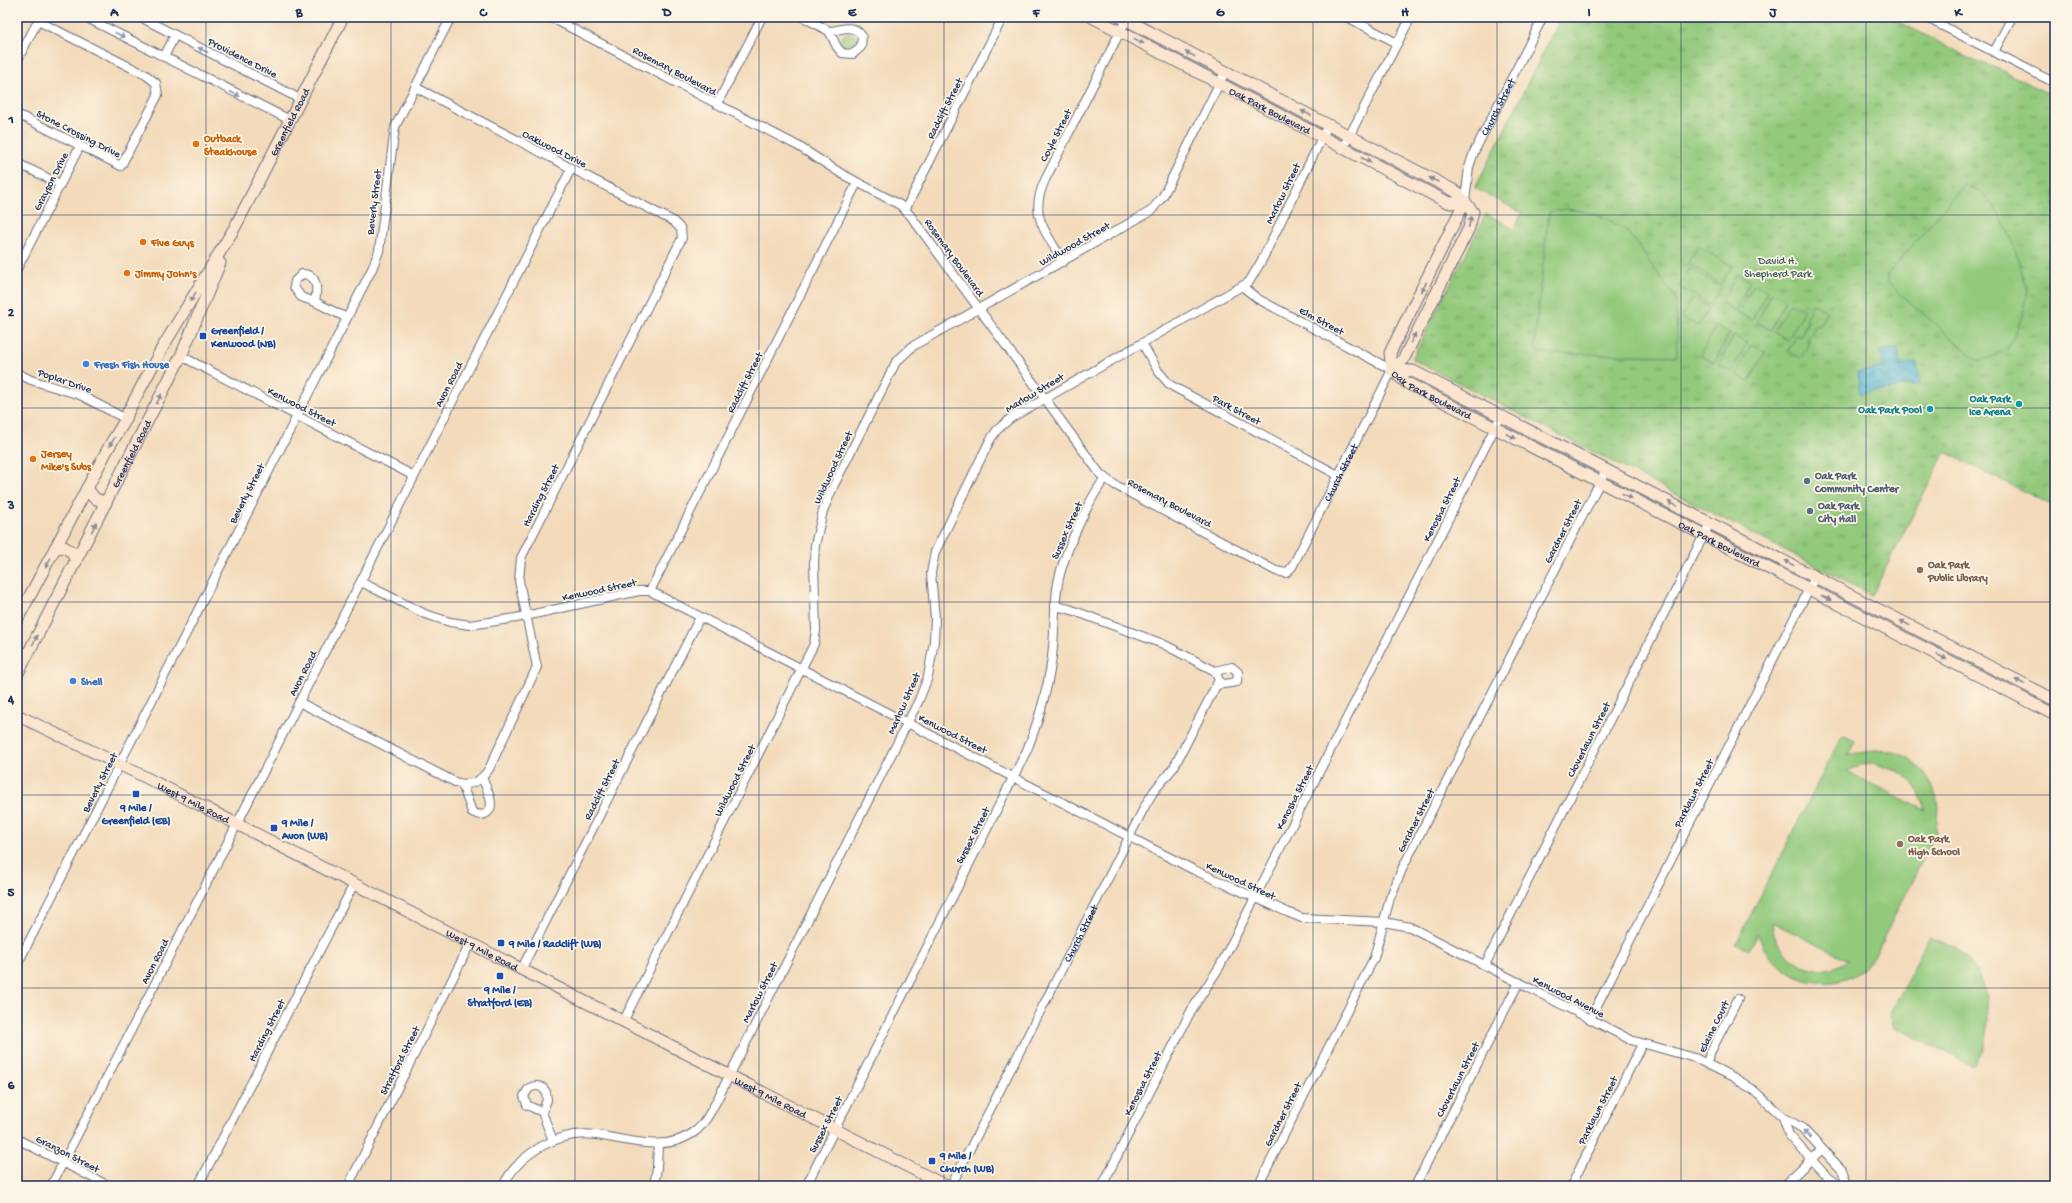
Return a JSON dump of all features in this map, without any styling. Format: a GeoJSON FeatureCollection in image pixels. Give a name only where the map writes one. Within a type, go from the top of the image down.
{"type":"FeatureCollection","features":[{"type":"Feature","properties":{"kind":"street"},"geometry":{"type":"LineString","coordinates":[[85,17],[290,120]]}},
{"type":"Feature","properties":{"kind":"street","name":"Providence Drive"},"geometry":{"type":"LineString","coordinates":[[140,17],[300,99]]}},
{"type":"Feature","properties":{"kind":"street","name":"Greenfield Road"},"geometry":{"type":"LineString","coordinates":[[17,620],[87,488],[126,419],[128,412],[161,350],[234,227],[343,17]]}},
{"type":"Feature","properties":{"kind":"street","name":"Beverly Street"},"geometry":{"type":"LineString","coordinates":[[17,965],[372,269],[379,251],[395,127],[451,17]]}},
{"type":"Feature","properties":{"kind":"street","name":"Rosemary Boulevard"},"geometry":{"type":"LineString","coordinates":[[550,17],[798,146],[857,183],[905,210],[1091,462],[1105,478],[1115,486],[1276,571],[1286,572]]}},
{"type":"Feature","properties":{"kind":"street"},"geometry":{"type":"LineString","coordinates":[[717,104],[762,17]]}},
{"type":"Feature","properties":{"kind":"street"},"geometry":{"type":"LineString","coordinates":[[802,17],[829,31]]}},
{"type":"Feature","properties":{"kind":"street","name":"Radclift Street"},"geometry":{"type":"LineString","coordinates":[[905,210],[1003,17]]}},
{"type":"Feature","properties":{"kind":"street","name":"Oak Park Boulevard"},"geometry":{"type":"LineString","coordinates":[[1092,17],[1445,201],[1451,203],[1465,201]]}},
{"type":"Feature","properties":{"kind":"street"},"geometry":{"type":"LineString","coordinates":[[1347,17],[1397,43]]}},
{"type":"Feature","properties":{"kind":"street"},"geometry":{"type":"LineString","coordinates":[[1343,148],[1410,17]]}},
{"type":"Feature","properties":{"kind":"street","name":"Church Street"},"geometry":{"type":"LineString","coordinates":[[1392,370],[1390,354],[1465,201],[1469,167],[1474,152],[1543,17]]}},
{"type":"Feature","properties":{"kind":"street"},"geometry":{"type":"LineString","coordinates":[[1925,17],[2055,83]]}},
{"type":"Feature","properties":{"kind":"street"},"geometry":{"type":"LineString","coordinates":[[1994,52],[2012,17]]}},
{"type":"Feature","properties":{"kind":"street","name":"Oak Park Boulevard"},"geometry":{"type":"LineString","coordinates":[[1124,18],[1457,192],[1465,201]]}},
{"type":"Feature","properties":{"kind":"street","name":"Coyle Street"},"geometry":{"type":"LineString","coordinates":[[1063,262],[1039,219],[1037,199],[1045,180],[1120,32],[1124,18]]}},
{"type":"Feature","properties":{"kind":"street"},"geometry":{"type":"LineString","coordinates":[[17,61],[39,19]]}},
{"type":"Feature","properties":{"kind":"street","name":"Stone Crossing Drive"},"geometry":{"type":"LineString","coordinates":[[17,114],[121,166],[158,95],[156,83],[146,75],[39,19]]}},
{"type":"Feature","properties":{"kind":"street"},"geometry":{"type":"LineString","coordinates":[[164,57],[175,35]]}},
{"type":"Feature","properties":{"kind":"street","name":"Wildwood Street"},"geometry":{"type":"LineString","coordinates":[[623,1022],[814,644],[816,630],[813,573],[815,545],[823,511],[834,485],[902,355],[913,346],[1063,262],[1155,208],[1226,72]]}},
{"type":"Feature","properties":{"kind":"street","name":"Oakwood Drive"},"geometry":{"type":"LineString","coordinates":[[415,88],[673,221],[682,231]]}},
{"type":"Feature","properties":{"kind":"street","name":"Marlow Street"},"geometry":{"type":"LineString","coordinates":[[503,1186],[507,1176],[530,1153],[553,1141],[568,1136],[595,1135],[658,1144],[680,1140],[696,1130],[711,1110],[729,1076],[908,723],[928,678],[935,618],[931,574],[937,546],[990,440],[997,430],[1010,418],[1243,287],[1254,276],[1260,265],[1328,125]]}},
{"type":"Feature","properties":{"kind":"street","name":"Grayson Drive"},"geometry":{"type":"LineString","coordinates":[[17,270],[80,146]]}},
{"type":"Feature","properties":{"kind":"street"},"geometry":{"type":"LineString","coordinates":[[17,163],[60,184]]}},
{"type":"Feature","properties":{"kind":"street","name":"Avon Road"},"geometry":{"type":"LineString","coordinates":[[51,1186],[571,169]]}},
{"type":"Feature","properties":{"kind":"street","name":"Radclift Street"},"geometry":{"type":"LineString","coordinates":[[650,591],[857,183]]}},
{"type":"Feature","properties":{"kind":"street","name":"Church Street"},"geometry":{"type":"LineString","coordinates":[[1286,572],[1292,567],[1392,370],[1403,360],[1449,267],[1471,221],[1473,212],[1465,201]]}},
{"type":"Feature","properties":{"kind":"street","name":"Greenfield Road"},"geometry":{"type":"LineString","coordinates":[[17,675],[106,504],[180,356],[234,227]]}},
{"type":"Feature","properties":{"kind":"street","name":"Harding Street"},"geometry":{"type":"LineString","coordinates":[[482,778],[489,769],[536,672],[537,663],[519,571],[523,551],[680,244],[682,231]]}},
{"type":"Feature","properties":{"kind":"street"},"geometry":{"type":"LineString","coordinates":[[1436,260],[1449,267]]}},
{"type":"Feature","properties":{"kind":"street","name":"Elm Street"},"geometry":{"type":"LineString","coordinates":[[1243,287],[1258,299],[1392,370]]}},
{"type":"Feature","properties":{"kind":"street"},"geometry":{"type":"LineString","coordinates":[[315,302],[347,318]]}},
{"type":"Feature","properties":{"kind":"street"},"geometry":{"type":"LineString","coordinates":[[1413,309],[1425,315]]}},
{"type":"Feature","properties":{"kind":"street","name":"Park Street"},"geometry":{"type":"LineString","coordinates":[[1142,343],[1158,371],[1170,385],[1338,475]]}},
{"type":"Feature","properties":{"kind":"street","name":"Kenwood Street"},"geometry":{"type":"LineString","coordinates":[[180,356],[414,476]]}},
{"type":"Feature","properties":{"kind":"street","name":"Oak Park Boulevard"},"geometry":{"type":"LineString","coordinates":[[1392,370],[1413,371],[1773,554],[2055,700]]}},
{"type":"Feature","properties":{"kind":"street","name":"Oak Park Boulevard"},"geometry":{"type":"LineString","coordinates":[[1392,370],[1407,383],[2055,715]]}},
{"type":"Feature","properties":{"kind":"street","name":"Poplar Drive"},"geometry":{"type":"LineString","coordinates":[[17,373],[80,395],[126,419]]}},
{"type":"Feature","properties":{"kind":"street","name":"Kenosha Street"},"geometry":{"type":"LineString","coordinates":[[1102,1186],[1191,1011],[1220,966],[1501,416]]}},
{"type":"Feature","properties":{"kind":"street","name":"Gardner Street"},"geometry":{"type":"LineString","coordinates":[[1258,1186],[1369,968],[1377,948],[1392,891],[1403,867],[1606,470]]}},
{"type":"Feature","properties":{"kind":"street","name":"Sussex Street"},"geometry":{"type":"LineString","coordinates":[[806,1186],[1014,777],[1031,739],[1047,688],[1053,648],[1054,606],[1059,576],[1065,556],[1105,478]]}},
{"type":"Feature","properties":{"kind":"street"},"geometry":{"type":"LineString","coordinates":[[87,488],[94,498],[106,504]]}},
{"type":"Feature","properties":{"kind":"street","name":"Cloverlawn Street"},"geometry":{"type":"LineString","coordinates":[[1485,965],[1710,523]]}},
{"type":"Feature","properties":{"kind":"street"},"geometry":{"type":"LineString","coordinates":[[56,548],[64,547],[72,552],[76,562]]}},
{"type":"Feature","properties":{"kind":"street","name":"Oak Park Boulevard"},"geometry":{"type":"LineString","coordinates":[[1767,568],[1773,554]]}},
{"type":"Feature","properties":{"kind":"street","name":"Parklawn Street"},"geometry":{"type":"LineString","coordinates":[[1590,1019],[1815,577]]}},
{"type":"Feature","properties":{"kind":"street","name":"Kenwood Street"},"geometry":{"type":"LineString","coordinates":[[361,582],[425,614],[450,622],[470,625],[527,616],[639,591],[650,591],[1194,870],[1255,898],[1302,918],[1384,922],[1417,930],[1485,965]]}},
{"type":"Feature","properties":{"kind":"street"},"geometry":{"type":"LineString","coordinates":[[1054,606],[1069,609],[1163,644],[1215,671],[1218,675],[1217,685],[1233,684],[1237,682],[1239,675],[1238,672],[1232,667],[1215,671]]}},
{"type":"Feature","properties":{"kind":"street","name":"Radclift Street"},"geometry":{"type":"LineString","coordinates":[[522,970],[700,617]]}},
{"type":"Feature","properties":{"kind":"street","name":"Church Street"},"geometry":{"type":"LineString","coordinates":[[951,1186],[1130,836],[1154,791],[1174,766],[1217,685]]}},
{"type":"Feature","properties":{"kind":"street"},"geometry":{"type":"LineString","coordinates":[[299,702],[462,784],[473,784],[482,778],[490,801],[490,808],[485,814],[480,815],[472,812],[462,784]]}},
{"type":"Feature","properties":{"kind":"street","name":"West 9 Mile Road"},"geometry":{"type":"LineString","coordinates":[[17,715],[120,764],[946,1186]]}},
{"type":"Feature","properties":{"kind":"street","name":"Harding Street"},"geometry":{"type":"LineString","coordinates":[[198,1186],[354,884]]}},
{"type":"Feature","properties":{"kind":"street","name":"Stratford Street"},"geometry":{"type":"LineString","coordinates":[[348,1186],[470,944]]}},
{"type":"Feature","properties":{"kind":"street","name":"Kenwood Avenue"},"geometry":{"type":"LineString","coordinates":[[1485,965],[1642,1044]]}},
{"type":"Feature","properties":{"kind":"street","name":"Cloverlawn Street"},"geometry":{"type":"LineString","coordinates":[[1415,1186],[1519,982]]}},
{"type":"Feature","properties":{"kind":"street","name":"Elaine Court"},"geometry":{"type":"LineString","coordinates":[[1707,1062],[1711,1051],[1738,999]]}},
{"type":"Feature","properties":{"kind":"street"},"geometry":{"type":"LineString","coordinates":[[1642,1044],[1707,1062],[1752,1089],[1783,1117],[1802,1128],[1842,1170],[1848,1186]]}},
{"type":"Feature","properties":{"kind":"street","name":"Parklawn Street"},"geometry":{"type":"LineString","coordinates":[[1571,1186],[1642,1044]]}},
{"type":"Feature","properties":{"kind":"street"},"geometry":{"type":"LineString","coordinates":[[542,1112],[553,1141]]}},
{"type":"Feature","properties":{"kind":"street"},"geometry":{"type":"LineString","coordinates":[[1783,1117],[1789,1134],[1828,1178],[1841,1186]]}},
{"type":"Feature","properties":{"kind":"street","name":"Granzon Street"},"geometry":{"type":"LineString","coordinates":[[17,1139],[109,1186]]}},
{"type":"Feature","properties":{"kind":"street"},"geometry":{"type":"LineString","coordinates":[[654,1186],[657,1168],[658,1144]]}},
{"type":"Feature","properties":{"kind":"street"},"geometry":{"type":"LineString","coordinates":[[1782,1186],[1822,1149]]}},
{"type":"Feature","properties":{"kind":"green space","name":"David H. Shepherd Park"},"geometry":{"type":"Polygon","coordinates":[[[1561,17],[1889,17],[1974,60],[1999,69],[2055,97],[2055,507],[1945,452],[1872,595],[1412,359],[1486,214],[1514,229],[1522,213],[1475,188],[1561,17]]]}},
{"type":"Feature","properties":{"kind":"green space"},"geometry":{"type":"Polygon","coordinates":[[[846,33],[852,33],[857,38],[855,47],[852,49],[846,49],[841,44],[841,38],[846,33]]]}},
{"type":"Feature","properties":{"kind":"green space"},"geometry":{"type":"Polygon","coordinates":[[[1964,185],[1979,191],[1993,205],[2012,240],[2027,289],[2024,311],[2012,341],[2006,350],[1979,362],[1888,283],[1888,274],[1964,185]]]}},
{"type":"Feature","properties":{"kind":"green space"},"geometry":{"type":"Polygon","coordinates":[[[1567,209],[1587,212],[1609,220],[1628,232],[1676,299],[1677,356],[1539,353],[1534,346],[1549,212],[1567,209]]]}},
{"type":"Feature","properties":{"kind":"green space"},"geometry":{"type":"Polygon","coordinates":[[[1698,246],[1732,266],[1721,284],[1688,263],[1698,246]]]}},
{"type":"Feature","properties":{"kind":"green space"},"geometry":{"type":"Polygon","coordinates":[[[1690,269],[1721,287],[1710,305],[1679,287],[1690,269]]]}},
{"type":"Feature","properties":{"kind":"green space"},"geometry":{"type":"Polygon","coordinates":[[[1737,274],[1750,281],[1735,311],[1721,303],[1737,274]]]}},
{"type":"Feature","properties":{"kind":"green space"},"geometry":{"type":"Polygon","coordinates":[[[1754,284],[1768,291],[1752,320],[1738,313],[1754,284]]]}},
{"type":"Feature","properties":{"kind":"green space"},"geometry":{"type":"Polygon","coordinates":[[[1772,293],[1786,300],[1771,330],[1757,322],[1772,293]]]}},
{"type":"Feature","properties":{"kind":"green space"},"geometry":{"type":"Polygon","coordinates":[[[1692,298],[1709,308],[1698,326],[1681,317],[1692,298]]]}},
{"type":"Feature","properties":{"kind":"green space"},"geometry":{"type":"Polygon","coordinates":[[[1790,303],[1804,310],[1788,340],[1774,332],[1790,303]]]}},
{"type":"Feature","properties":{"kind":"green space"},"geometry":{"type":"Polygon","coordinates":[[[1813,304],[1827,311],[1819,326],[1816,325],[1807,341],[1810,342],[1801,358],[1788,351],[1797,335],[1800,337],[1808,321],[1805,319],[1813,304]]]}},
{"type":"Feature","properties":{"kind":"green space"},"geometry":{"type":"Polygon","coordinates":[[[1716,326],[1730,333],[1714,363],[1700,355],[1716,326]]]}},
{"type":"Feature","properties":{"kind":"green space"},"geometry":{"type":"Polygon","coordinates":[[[1734,335],[1747,343],[1732,372],[1718,365],[1734,335]]]}},
{"type":"Feature","properties":{"kind":"green space"},"geometry":{"type":"Polygon","coordinates":[[[1751,345],[1765,352],[1749,382],[1736,374],[1751,345]]]}},
{"type":"Feature","properties":{"kind":"green space"},"geometry":{"type":"Polygon","coordinates":[[[1842,735],[1855,741],[1848,756],[1858,752],[1873,750],[1892,751],[1909,758],[1922,770],[1933,787],[1938,806],[1936,833],[1875,955],[1863,969],[1851,977],[1839,981],[1825,983],[1812,981],[1787,971],[1776,963],[1763,946],[1758,933],[1749,950],[1736,944],[1842,735]],[[1872,764],[1859,765],[1847,772],[1925,810],[1918,790],[1907,777],[1892,769],[1872,764]],[[1772,922],[1775,935],[1780,946],[1789,956],[1799,963],[1811,968],[1823,969],[1836,966],[1848,960],[1772,922]]]}},
{"type":"Feature","properties":{"kind":"green space"},"geometry":{"type":"Polygon","coordinates":[[[1930,936],[1953,946],[1966,957],[1974,968],[1985,993],[1988,1021],[1987,1034],[1984,1047],[1974,1066],[1894,1028],[1890,1014],[1930,936]]]}},
{"type":"Feature","properties":{"kind":"water"},"geometry":{"type":"Polygon","coordinates":[[[1898,348],[1900,366],[1917,363],[1920,385],[1860,393],[1857,372],[1883,368],[1880,351],[1898,348]]]}},
{"type":"Feature","properties":{"kind":"place","name":"Outback Steakhouse"},"geometry":{"type":"Point","coordinates":[196,144]}},
{"type":"Feature","properties":{"kind":"place","name":"Five Guys"},"geometry":{"type":"Point","coordinates":[143,242]}},
{"type":"Feature","properties":{"kind":"place","name":"Jimmy John's"},"geometry":{"type":"Point","coordinates":[127,273]}},
{"type":"Feature","properties":{"kind":"place","name":"Greenfield / Kenwood (NB)"},"geometry":{"type":"Point","coordinates":[203,336]}},
{"type":"Feature","properties":{"kind":"place","name":"Fresh Fish House"},"geometry":{"type":"Point","coordinates":[86,364]}},
{"type":"Feature","properties":{"kind":"place","name":"Oak Park Ice Arena"},"geometry":{"type":"Point","coordinates":[2019,404]}},
{"type":"Feature","properties":{"kind":"place","name":"Oak Park Pool"},"geometry":{"type":"Point","coordinates":[1930,409]}},
{"type":"Feature","properties":{"kind":"place","name":"Jersey Mike's Subs"},"geometry":{"type":"Point","coordinates":[33,459]}},
{"type":"Feature","properties":{"kind":"place","name":"Oak Park Community Center"},"geometry":{"type":"Point","coordinates":[1807,481]}},
{"type":"Feature","properties":{"kind":"place","name":"Oak Park City Hall"},"geometry":{"type":"Point","coordinates":[1810,511]}},
{"type":"Feature","properties":{"kind":"place","name":"Oak Park Public Library"},"geometry":{"type":"Point","coordinates":[1920,570]}},
{"type":"Feature","properties":{"kind":"place","name":"Shell"},"geometry":{"type":"Point","coordinates":[73,681]}},
{"type":"Feature","properties":{"kind":"place","name":"9 Mile / Greenfield (EB)"},"geometry":{"type":"Point","coordinates":[136,794]}},
{"type":"Feature","properties":{"kind":"place","name":"9 Mile / Avon (WB)"},"geometry":{"type":"Point","coordinates":[274,828]}},
{"type":"Feature","properties":{"kind":"place","name":"Oak Park High School"},"geometry":{"type":"Point","coordinates":[1900,844]}},
{"type":"Feature","properties":{"kind":"place","name":"9 Mile / Radclift (WB)"},"geometry":{"type":"Point","coordinates":[501,943]}},
{"type":"Feature","properties":{"kind":"place","name":"9 Mile / Stratford (EB)"},"geometry":{"type":"Point","coordinates":[500,976]}},
{"type":"Feature","properties":{"kind":"place","name":"9 Mile / Church (WB)"},"geometry":{"type":"Point","coordinates":[932,1161]}}]}
